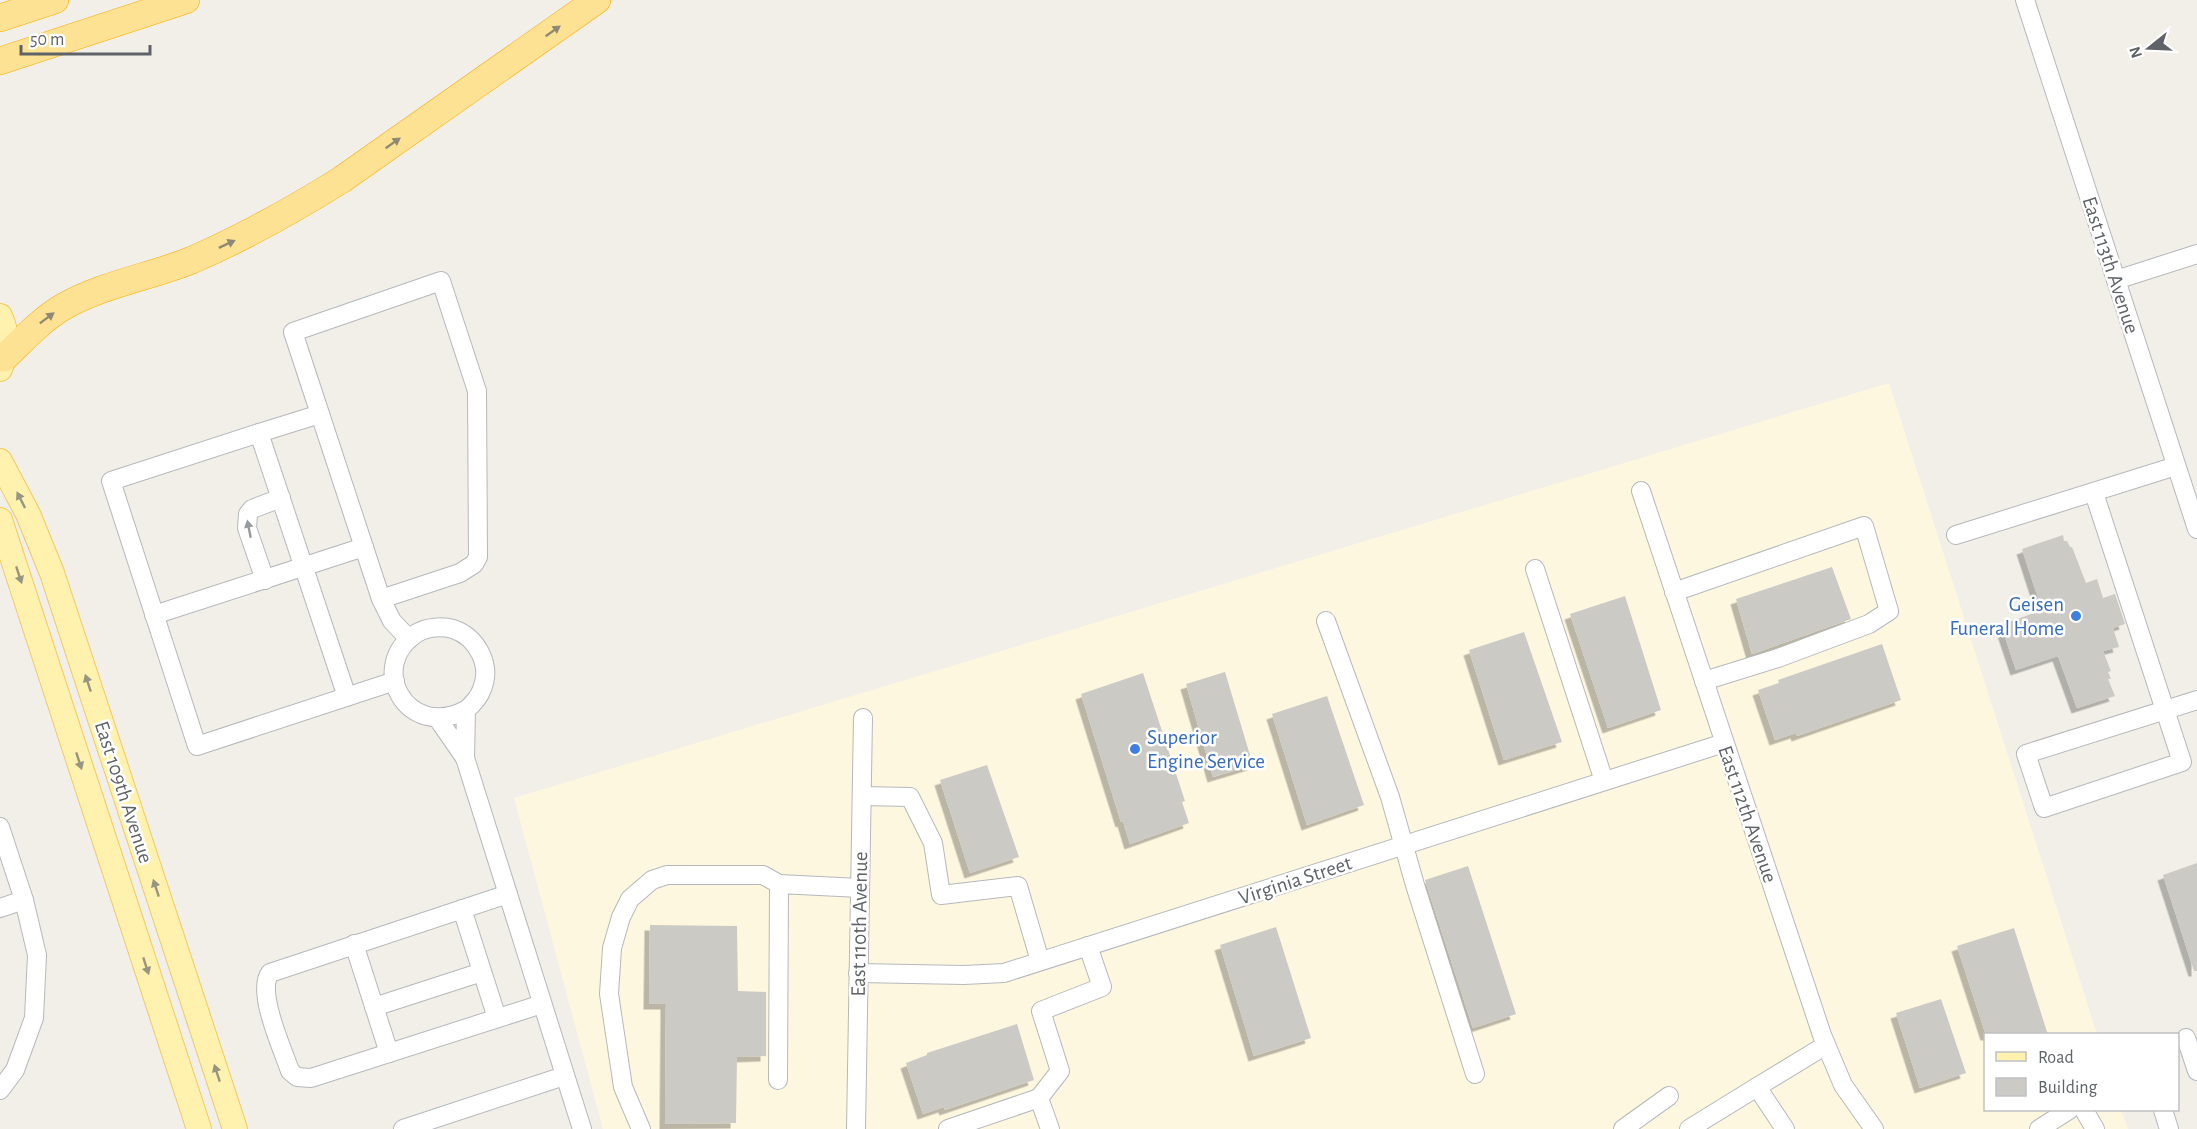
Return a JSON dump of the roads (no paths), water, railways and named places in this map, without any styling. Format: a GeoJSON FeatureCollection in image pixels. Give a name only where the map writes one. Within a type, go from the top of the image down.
{"type":"FeatureCollection","features":[{"type":"Feature","properties":{"kind":"highway"},"geometry":{"type":"LineString","coordinates":[[0,18],[55,0]]}},
{"type":"Feature","properties":{"kind":"highway"},"geometry":{"type":"LineString","coordinates":[[0,61],[186,0]]}},
{"type":"Feature","properties":{"kind":"highway"},"geometry":{"type":"LineString","coordinates":[[1,367],[38,325],[70,303],[189,261],[256,230],[303,204],[341,180],[597,0]]}},
{"type":"Feature","properties":{"kind":"main road"},"geometry":{"type":"LineString","coordinates":[[0,316],[6,337],[1,367]]}},
{"type":"Feature","properties":{"kind":"main road","name":"East 109th Avenue"},"geometry":{"type":"LineString","coordinates":[[0,460],[28,514],[52,573],[235,1129]]}},
{"type":"Feature","properties":{"kind":"main road","name":"East 109th Avenue"},"geometry":{"type":"LineString","coordinates":[[0,520],[199,1129]]}},
{"type":"Feature","properties":{"kind":"street","name":"East 113th Avenue"},"geometry":{"type":"LineString","coordinates":[[2025,0],[2197,529]]}},
{"type":"Feature","properties":{"kind":"street"},"geometry":{"type":"LineString","coordinates":[[2116,280],[2197,254]]}},
{"type":"Feature","properties":{"kind":"street"},"geometry":{"type":"LineString","coordinates":[[381,599],[460,573],[474,564],[478,556],[477,391],[441,281],[293,332],[381,599],[392,621],[409,639]]}},
{"type":"Feature","properties":{"kind":"street"},"geometry":{"type":"LineString","coordinates":[[320,414],[111,481],[197,746],[395,681]]}},
{"type":"Feature","properties":{"kind":"street"},"geometry":{"type":"LineString","coordinates":[[259,433],[347,697]]}},
{"type":"Feature","properties":{"kind":"street"},"geometry":{"type":"LineString","coordinates":[[1956,536],[2176,466]]}},
{"type":"Feature","properties":{"kind":"street","name":"East 112th Avenue"},"geometry":{"type":"LineString","coordinates":[[1641,491],[1826,1045],[1843,1085],[1874,1129]]}},
{"type":"Feature","properties":{"kind":"street"},"geometry":{"type":"LineString","coordinates":[[2094,493],[2165,711],[2182,762],[2044,808],[2026,754],[2165,711],[2197,700]]}},
{"type":"Feature","properties":{"kind":"street"},"geometry":{"type":"LineString","coordinates":[[265,580],[247,528],[247,520],[252,509],[281,498]]}},
{"type":"Feature","properties":{"kind":"street"},"geometry":{"type":"LineString","coordinates":[[1674,592],[1864,526],[1889,611],[1869,624],[1778,658],[1704,681]]}},
{"type":"Feature","properties":{"kind":"street"},"geometry":{"type":"LineString","coordinates":[[154,615],[364,547]]}},
{"type":"Feature","properties":{"kind":"street"},"geometry":{"type":"LineString","coordinates":[[1535,569],[1604,781]]}},
{"type":"Feature","properties":{"kind":"street"},"geometry":{"type":"LineString","coordinates":[[1326,621],[1390,797],[1475,1074]]}},
{"type":"Feature","properties":{"kind":"street"},"geometry":{"type":"LineString","coordinates":[[437,627],[453,629],[466,635],[476,645],[483,658],[484,680],[476,700],[466,710],[453,717],[438,719],[423,716],[410,708],[400,696],[395,681],[394,666],[399,651],[409,639],[422,630],[437,627]]}},
{"type":"Feature","properties":{"kind":"street"},"geometry":{"type":"LineString","coordinates":[[465,758],[466,710]]}},
{"type":"Feature","properties":{"kind":"street","name":"East 110th Avenue"},"geometry":{"type":"LineString","coordinates":[[856,1129],[863,718]]}},
{"type":"Feature","properties":{"kind":"street"},"geometry":{"type":"LineString","coordinates":[[438,719],[465,758],[582,1129]]}},
{"type":"Feature","properties":{"kind":"street","name":"Virginia Street"},"geometry":{"type":"LineString","coordinates":[[858,973],[964,975],[1004,973],[1724,743]]}},
{"type":"Feature","properties":{"kind":"street"},"geometry":{"type":"LineString","coordinates":[[861,796],[910,797],[933,843],[941,895],[1018,886],[1040,961]]}},
{"type":"Feature","properties":{"kind":"street"},"geometry":{"type":"LineString","coordinates":[[0,827],[24,900],[37,955],[34,1018],[15,1070],[0,1090]]}},
{"type":"Feature","properties":{"kind":"street"},"geometry":{"type":"LineString","coordinates":[[641,1129],[623,1087],[609,994],[612,948],[621,917],[630,899],[652,880],[667,875],[763,875],[779,884],[860,888]]}},
{"type":"Feature","properties":{"kind":"street"},"geometry":{"type":"LineString","coordinates":[[778,1080],[779,884]]}},
{"type":"Feature","properties":{"kind":"street"},"geometry":{"type":"LineString","coordinates":[[508,894],[270,973],[266,978],[266,998],[290,1071],[297,1077],[311,1078],[542,1004]]}},
{"type":"Feature","properties":{"kind":"street"},"geometry":{"type":"LineString","coordinates":[[0,908],[24,900]]}},
{"type":"Feature","properties":{"kind":"street"},"geometry":{"type":"LineString","coordinates":[[462,909],[497,1018]]}},
{"type":"Feature","properties":{"kind":"street"},"geometry":{"type":"LineString","coordinates":[[354,944],[389,1053]]}},
{"type":"Feature","properties":{"kind":"street"},"geometry":{"type":"LineString","coordinates":[[948,1129],[1039,1098],[1060,1071],[1041,1011],[1102,987],[1088,946]]}},
{"type":"Feature","properties":{"kind":"street"},"geometry":{"type":"LineString","coordinates":[[374,1007],[482,972]]}},
{"type":"Feature","properties":{"kind":"street"},"geometry":{"type":"LineString","coordinates":[[2187,1039],[2197,1071]]}},
{"type":"Feature","properties":{"kind":"street"},"geometry":{"type":"LineString","coordinates":[[1689,1129],[1826,1045]]}},
{"type":"Feature","properties":{"kind":"street"},"geometry":{"type":"LineString","coordinates":[[403,1129],[564,1076]]}},
{"type":"Feature","properties":{"kind":"street"},"geometry":{"type":"LineString","coordinates":[[1757,1087],[1785,1129]]}},
{"type":"Feature","properties":{"kind":"street"},"geometry":{"type":"LineString","coordinates":[[1623,1129],[1669,1096]]}},
{"type":"Feature","properties":{"kind":"street"},"geometry":{"type":"LineString","coordinates":[[1039,1098],[1050,1129]]}},
{"type":"Feature","properties":{"kind":"street"},"geometry":{"type":"LineString","coordinates":[[2039,1129],[2067,1111]]}},
{"type":"Feature","properties":{"kind":"street"},"geometry":{"type":"LineString","coordinates":[[2085,1111],[2095,1129]]}},
{"type":"Feature","properties":{"kind":"street"},"geometry":{"type":"LineString","coordinates":[[2163,1111],[2169,1129]]}},
{"type":"Feature","properties":{"kind":"place","name":"Geisen Funeral Home"},"geometry":{"type":"Point","coordinates":[2076,616]}},
{"type":"Feature","properties":{"kind":"place","name":"Superior Engine Service"},"geometry":{"type":"Point","coordinates":[1135,749]}}]}
